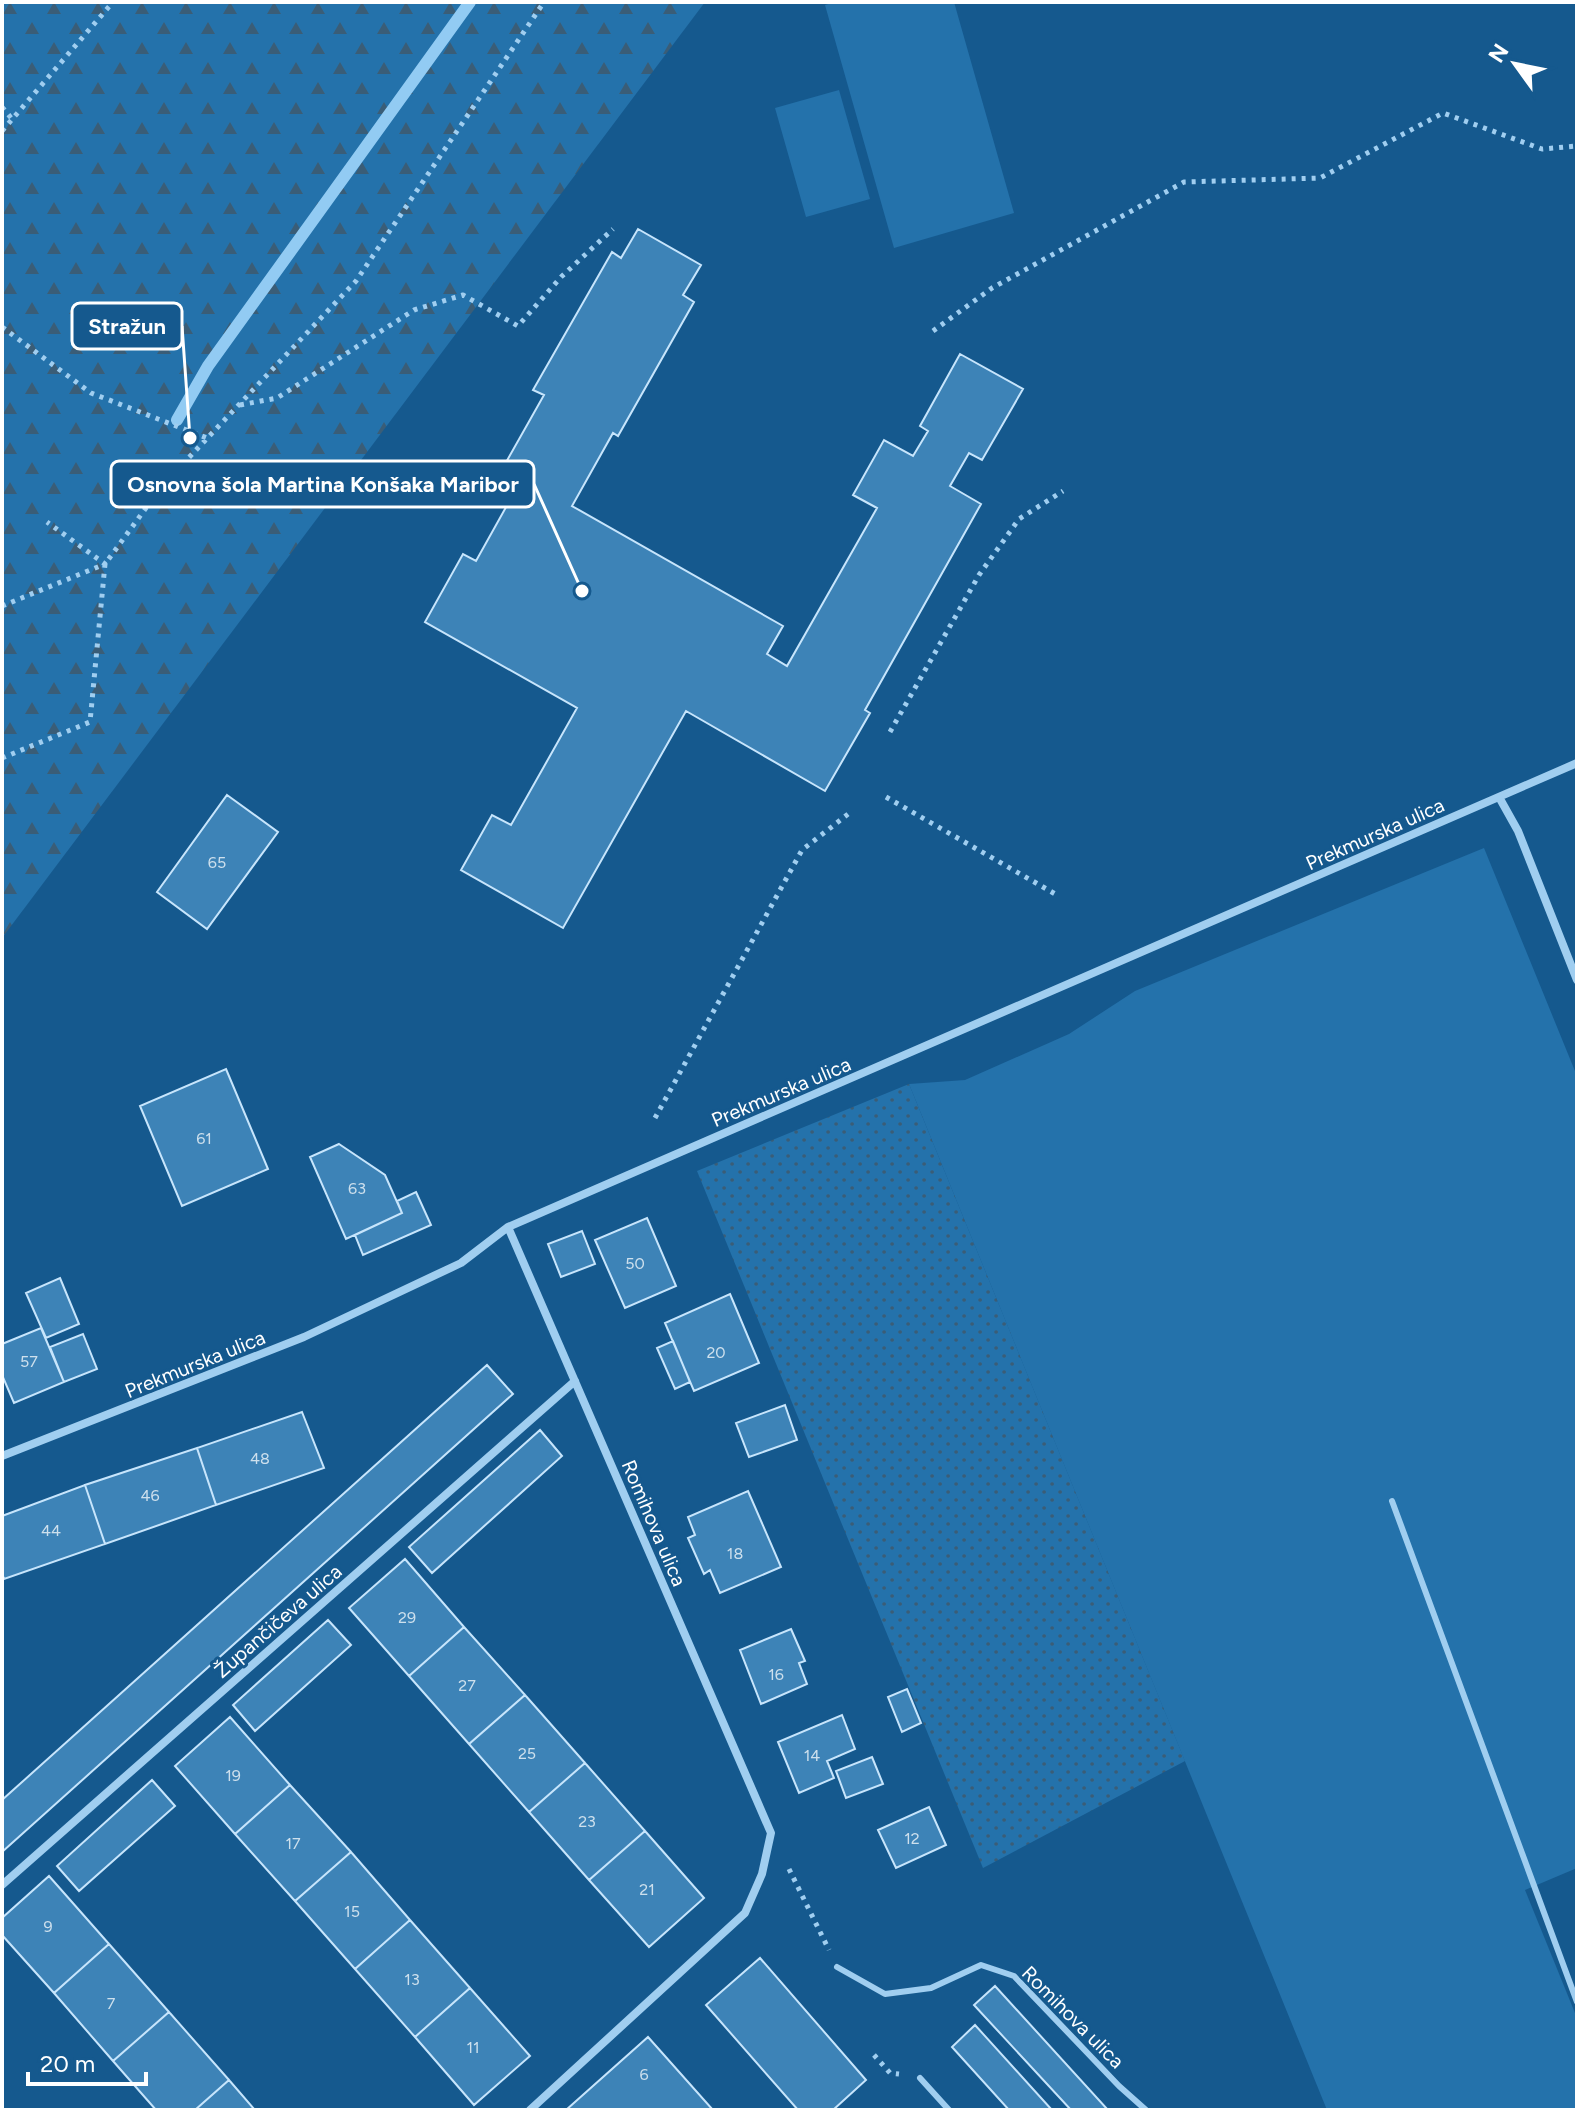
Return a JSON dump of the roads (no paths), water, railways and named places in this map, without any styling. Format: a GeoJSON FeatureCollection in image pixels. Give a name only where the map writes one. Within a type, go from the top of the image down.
{"type":"FeatureCollection","features":[{"type":"Feature","properties":{"kind":"street","name":"Prekmurska ulica"},"geometry":{"type":"LineString","coordinates":[[2,1456],[304,1337],[461,1263],[508,1227],[1577,763]]}},
{"type":"Feature","properties":{"kind":"street"},"geometry":{"type":"LineString","coordinates":[[1499,797],[1518,831],[1577,980]]}},
{"type":"Feature","properties":{"kind":"street","name":"Romihova ulica"},"geometry":{"type":"LineString","coordinates":[[508,1227],[771,1833],[762,1874],[745,1913],[530,2110]]}},
{"type":"Feature","properties":{"kind":"street","name":"Župančičeva ulica"},"geometry":{"type":"LineString","coordinates":[[2,1885],[575,1381]]}},
{"type":"Feature","properties":{"kind":"lane"},"geometry":{"type":"LineString","coordinates":[[1392,1501],[1577,2002]]}},
{"type":"Feature","properties":{"kind":"lane","name":"Romihova ulica"},"geometry":{"type":"LineString","coordinates":[[837,1967],[885,1994],[931,1988],[981,1965],[1014,1976],[1146,2110]]}},
{"type":"Feature","properties":{"kind":"lane"},"geometry":{"type":"LineString","coordinates":[[920,2078],[949,2110]]}},
{"type":"Feature","properties":{"kind":"waterway"},"geometry":{"type":"LineString","coordinates":[[177,420],[208,366],[470,2]]}},
{"type":"Feature","properties":{"kind":"place","name":"Stražun"},"geometry":{"type":"Point","coordinates":[190,438]}},
{"type":"Feature","properties":{"kind":"place","name":"Osnovna šola Martina Konšaka Maribor"},"geometry":{"type":"Point","coordinates":[582,591]}}]}
